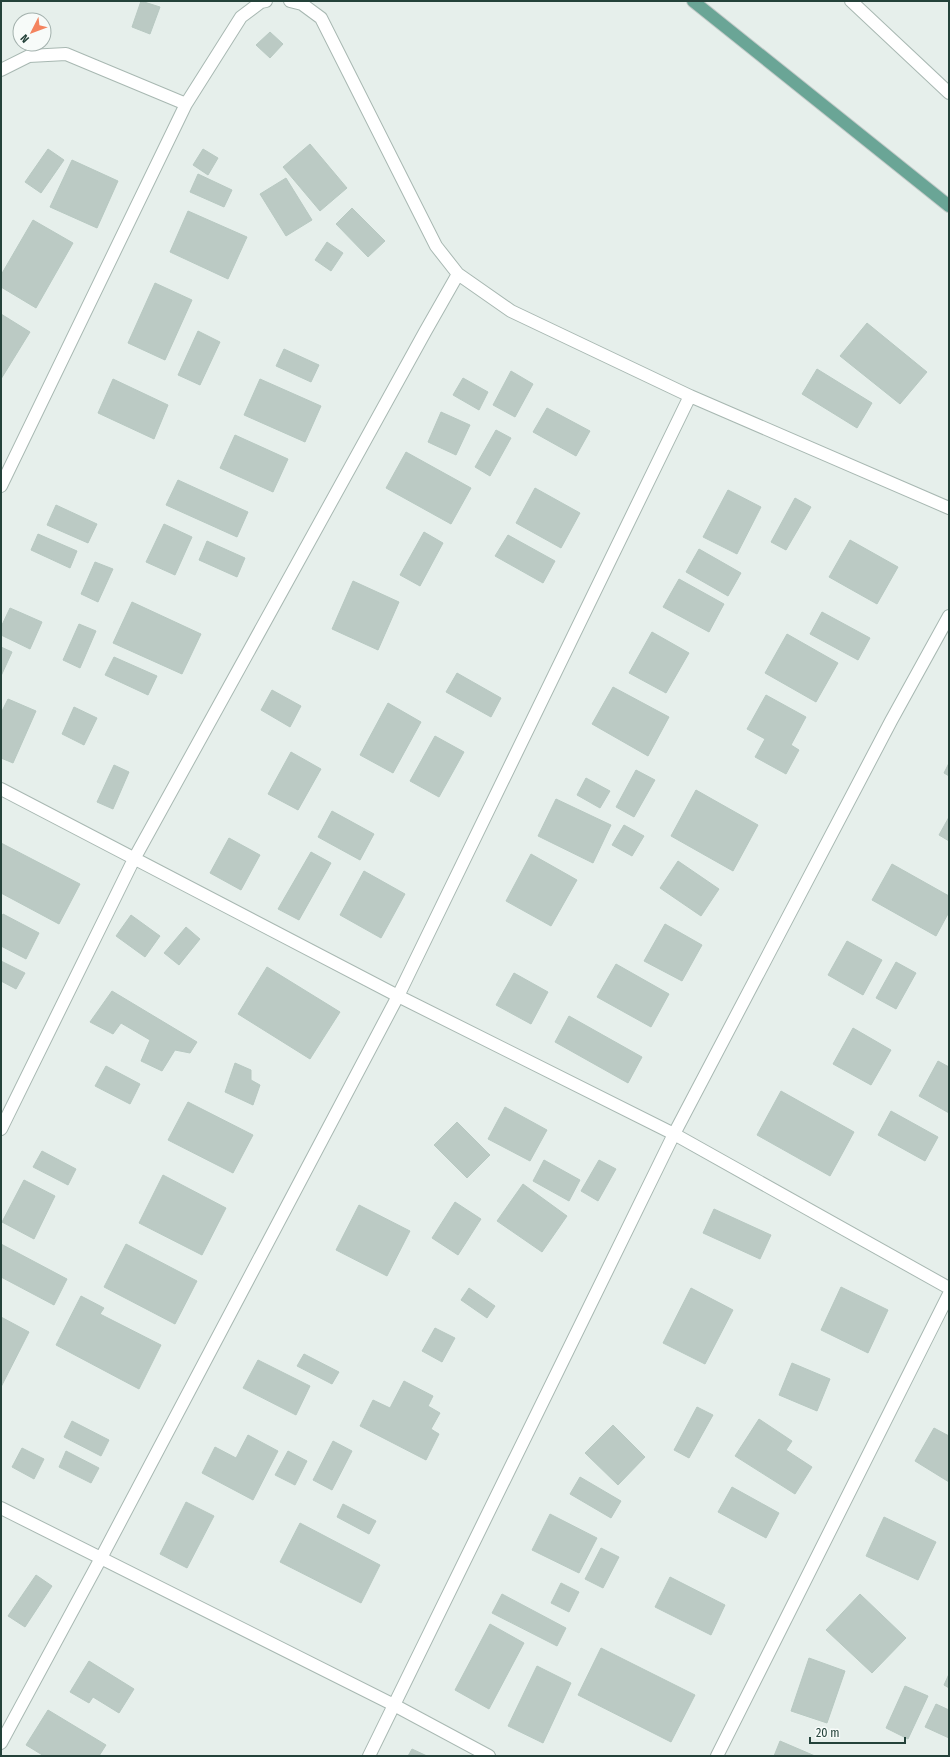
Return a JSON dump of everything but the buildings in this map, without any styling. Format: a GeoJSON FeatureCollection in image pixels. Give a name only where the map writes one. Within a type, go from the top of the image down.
{"type":"FeatureCollection","features":[{"type":"Feature","properties":{"kind":"main road"},"geometry":{"type":"LineString","coordinates":[[693,1],[949,206]]}},
{"type":"Feature","properties":{"kind":"street"},"geometry":{"type":"LineString","coordinates":[[1,486],[186,104],[241,17],[261,2],[266,1]]}},
{"type":"Feature","properties":{"kind":"street"},"geometry":{"type":"LineString","coordinates":[[290,1],[302,4],[321,18],[436,246],[458,274],[511,311],[690,396],[949,508]]}},
{"type":"Feature","properties":{"kind":"street"},"geometry":{"type":"LineString","coordinates":[[851,1],[949,93]]}},
{"type":"Feature","properties":{"kind":"street"},"geometry":{"type":"LineString","coordinates":[[1,70],[29,56],[66,54],[186,104]]}},
{"type":"Feature","properties":{"kind":"street"},"geometry":{"type":"LineString","coordinates":[[1,1128],[134,859],[458,274]]}},
{"type":"Feature","properties":{"kind":"street"},"geometry":{"type":"LineString","coordinates":[[1,1743],[101,1558],[398,996],[690,396]]}},
{"type":"Feature","properties":{"kind":"street"},"geometry":{"type":"LineString","coordinates":[[369,1756],[674,1134],[891,721],[949,616]]}},
{"type":"Feature","properties":{"kind":"street"},"geometry":{"type":"LineString","coordinates":[[1,789],[398,996],[674,1134],[949,1288]]}},
{"type":"Feature","properties":{"kind":"street"},"geometry":{"type":"LineString","coordinates":[[717,1756],[949,1294]]}},
{"type":"Feature","properties":{"kind":"street"},"geometry":{"type":"LineString","coordinates":[[1,1508],[394,1705],[489,1756]]}}]}
